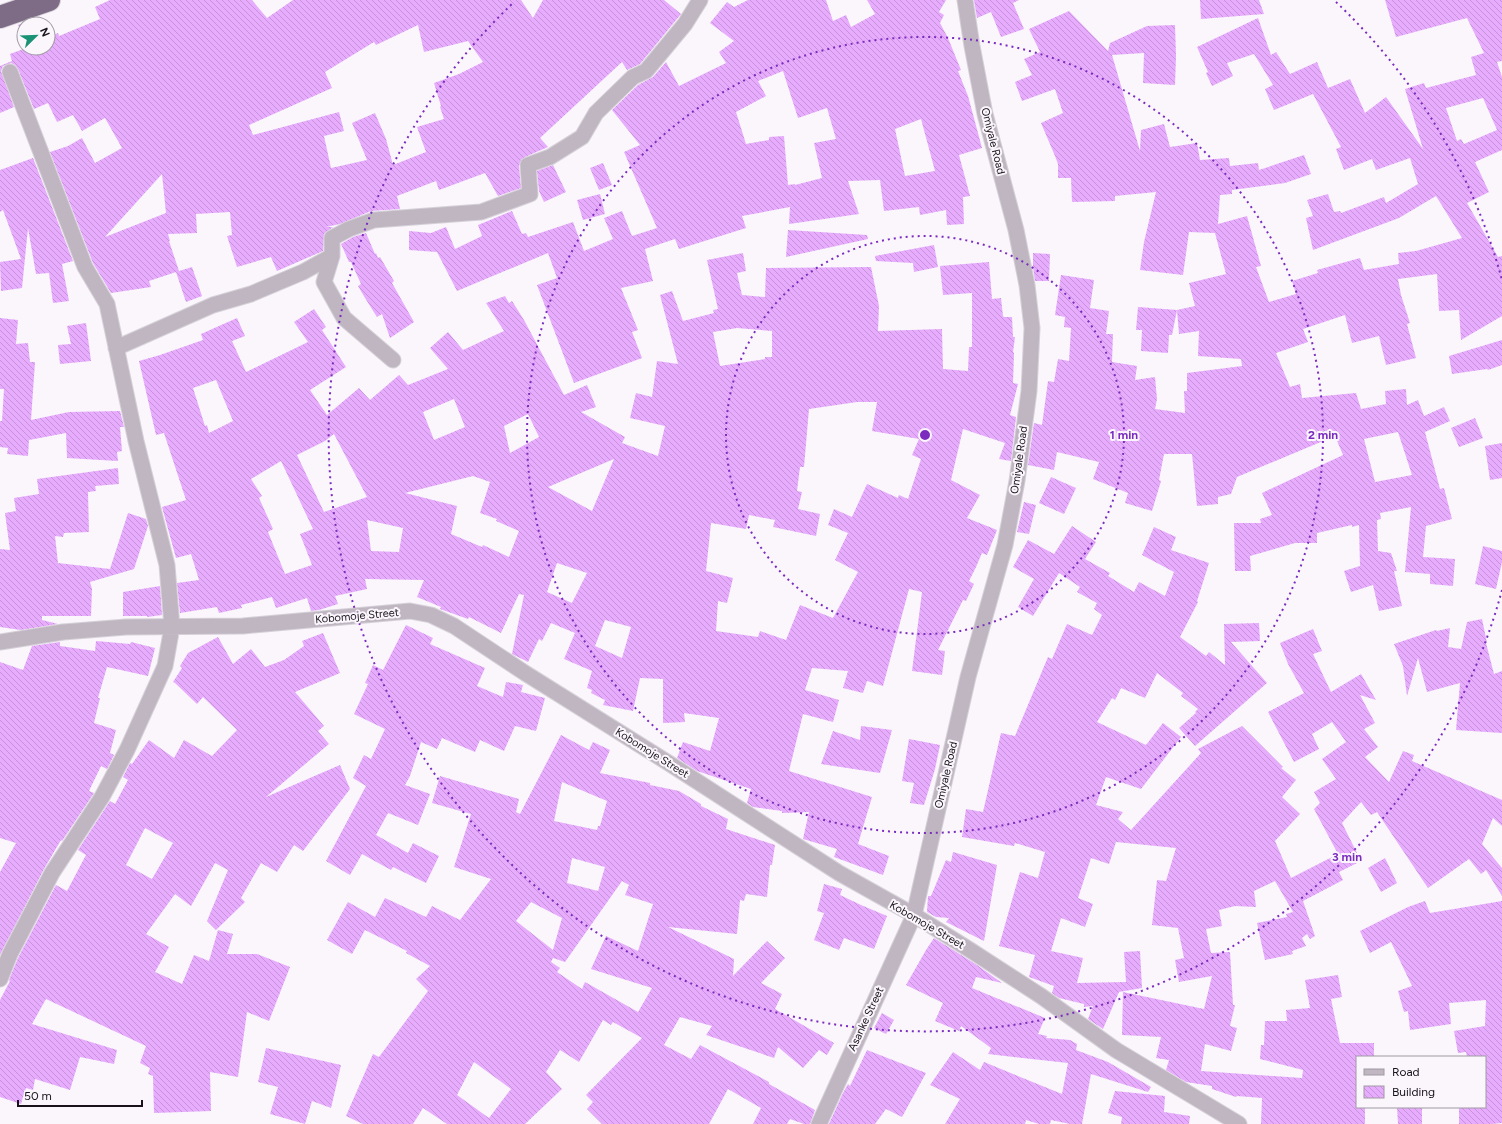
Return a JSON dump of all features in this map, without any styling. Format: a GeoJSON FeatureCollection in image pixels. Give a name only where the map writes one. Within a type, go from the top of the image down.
{"type":"FeatureCollection","features":[{"type":"Feature","properties":{"kind":"highway"},"geometry":{"type":"LineString","coordinates":[[0,17],[49,0]]}},
{"type":"Feature","properties":{"kind":"street"},"geometry":{"type":"LineString","coordinates":[[393,360],[344,318],[324,282],[332,256],[332,238],[349,229],[374,220],[481,212],[530,194],[528,165],[550,157],[582,138],[596,113],[633,77],[646,71],[685,24],[700,0]]}},
{"type":"Feature","properties":{"kind":"street","name":"Omiyale Road"},"geometry":{"type":"LineString","coordinates":[[914,915],[968,677],[1005,545],[1017,481],[1029,391],[1032,328],[1027,285],[1016,230],[985,114],[965,0]]}},
{"type":"Feature","properties":{"kind":"street"},"geometry":{"type":"LineString","coordinates":[[0,979],[10,954],[52,873],[102,797],[128,750],[165,666],[172,627],[166,565],[136,441],[107,304],[86,267],[10,72]]}},
{"type":"Feature","properties":{"kind":"street"},"geometry":{"type":"LineString","coordinates":[[116,348],[213,305],[251,294],[302,272],[332,256]]}},
{"type":"Feature","properties":{"kind":"street","name":"Kobomoje Street"},"geometry":{"type":"LineString","coordinates":[[0,642],[63,632],[126,627],[243,626],[410,611],[431,615],[454,626],[839,874],[914,915],[1041,996],[1116,1050],[1238,1124]]}},
{"type":"Feature","properties":{"kind":"street","name":"Asanke Street"},"geometry":{"type":"LineString","coordinates":[[819,1124],[914,915]]}},
{"type":"Feature","properties":{"kind":"building"},"geometry":{"type":"Polygon","coordinates":[[[110,0],[252,0],[267,18],[293,0],[521,0],[533,18],[543,0],[664,0],[681,14],[640,64],[627,70],[622,62],[540,138],[548,147],[521,160],[519,166],[521,188],[498,196],[485,173],[439,190],[436,181],[397,196],[400,209],[371,211],[340,224],[326,227],[333,227],[324,234],[323,251],[277,271],[271,257],[237,267],[227,236],[232,235],[230,212],[196,214],[197,233],[168,234],[179,271],[149,281],[151,287],[111,293],[93,263],[50,152],[68,146],[82,138],[95,163],[122,148],[105,118],[82,131],[73,115],[57,122],[48,103],[34,109],[18,69],[11,63],[3,66],[1,71],[14,107],[0,113],[0,66],[12,61],[10,54],[16,52],[16,56],[56,56],[56,34],[58,33],[59,36],[100,19],[95,7],[110,0]],[[418,25],[376,45],[374,42],[325,72],[332,88],[249,125],[253,135],[339,112],[344,131],[324,136],[331,168],[367,160],[352,123],[375,113],[386,139],[393,165],[426,152],[417,127],[444,119],[434,83],[459,74],[483,62],[468,41],[424,52],[418,25]],[[162,174],[105,237],[166,213],[162,174]]]}},
{"type":"Feature","properties":{"kind":"building"},"geometry":{"type":"Polygon","coordinates":[[[748,0],[826,0],[833,21],[846,15],[851,27],[875,14],[867,0],[946,0],[939,12],[944,15],[940,23],[961,70],[958,71],[968,96],[982,148],[959,155],[970,196],[963,197],[964,224],[947,225],[946,210],[920,215],[919,207],[884,211],[880,180],[848,181],[859,214],[789,224],[790,207],[742,216],[746,228],[679,249],[675,239],[645,249],[653,281],[621,288],[638,330],[632,332],[642,358],[574,383],[537,285],[557,278],[548,253],[457,291],[437,252],[409,250],[409,231],[431,233],[446,227],[455,249],[482,236],[478,225],[512,211],[522,234],[526,233],[528,237],[573,222],[584,251],[613,239],[604,218],[622,211],[632,236],[657,228],[624,152],[640,145],[612,110],[638,85],[653,77],[666,62],[679,86],[726,63],[719,52],[734,41],[710,23],[727,2],[734,7],[748,0]],[[783,71],[758,81],[766,96],[736,112],[746,144],[769,140],[769,137],[784,136],[788,185],[795,185],[822,178],[814,143],[836,139],[827,108],[798,118],[783,71]],[[921,119],[895,129],[905,176],[935,171],[921,119]]]}},
{"type":"Feature","properties":{"kind":"building"},"geometry":{"type":"Polygon","coordinates":[[[974,0],[1019,0],[1013,3],[1024,29],[1001,37],[991,12],[977,18],[974,0]]]}},
{"type":"Feature","properties":{"kind":"building"},"geometry":{"type":"Polygon","coordinates":[[[1200,0],[1259,0],[1264,14],[1201,19],[1200,0]]]}},
{"type":"Feature","properties":{"kind":"building"},"geometry":{"type":"Polygon","coordinates":[[[1385,0],[1502,0],[1502,61],[1497,62],[1502,77],[1502,150],[1475,162],[1489,192],[1467,203],[1498,257],[1502,256],[1502,316],[1461,340],[1459,310],[1439,311],[1437,274],[1398,279],[1401,295],[1410,323],[1407,324],[1416,358],[1386,365],[1379,336],[1352,343],[1345,315],[1303,329],[1308,342],[1276,353],[1290,387],[1300,384],[1302,398],[1356,393],[1361,409],[1386,404],[1385,391],[1406,389],[1407,405],[1418,400],[1424,416],[1444,407],[1450,421],[1425,432],[1440,489],[1444,488],[1452,519],[1426,526],[1423,557],[1455,559],[1453,586],[1430,584],[1430,574],[1405,572],[1411,507],[1380,513],[1381,519],[1377,520],[1378,551],[1391,553],[1397,571],[1394,571],[1402,606],[1379,611],[1373,585],[1351,592],[1344,571],[1360,566],[1359,525],[1352,527],[1352,525],[1317,533],[1317,543],[1295,543],[1250,556],[1251,571],[1235,571],[1234,523],[1261,523],[1260,519],[1272,515],[1262,493],[1343,455],[1335,436],[1237,477],[1231,494],[1218,497],[1218,504],[1197,506],[1192,454],[1164,454],[1159,480],[1161,481],[1152,511],[1125,503],[1128,493],[1093,479],[1099,462],[1057,452],[1054,470],[1028,465],[1034,423],[1042,425],[1048,381],[1054,382],[1058,359],[1069,361],[1071,328],[1064,327],[1065,317],[1055,315],[1061,275],[1094,280],[1090,308],[1109,311],[1106,334],[1113,334],[1112,362],[1137,366],[1135,380],[1155,377],[1157,399],[1155,409],[1185,413],[1184,391],[1187,391],[1187,373],[1242,366],[1241,359],[1198,356],[1199,331],[1179,334],[1177,310],[1195,306],[1189,283],[1226,274],[1215,233],[1189,232],[1183,275],[1140,270],[1144,242],[1156,192],[1115,196],[1115,201],[1072,202],[1071,178],[1058,178],[1058,164],[1041,123],[1063,113],[1055,89],[1022,101],[1015,82],[1032,75],[1024,59],[1040,52],[1029,29],[1069,11],[1108,51],[1110,43],[1147,26],[1175,25],[1175,85],[1143,83],[1144,53],[1112,55],[1140,151],[1141,130],[1164,124],[1170,147],[1197,143],[1200,160],[1229,158],[1230,166],[1258,163],[1259,170],[1304,155],[1311,174],[1285,183],[1232,190],[1232,194],[1220,195],[1218,224],[1247,216],[1261,266],[1256,267],[1269,302],[1296,294],[1292,281],[1318,273],[1317,270],[1360,258],[1364,270],[1399,264],[1398,253],[1416,251],[1462,238],[1436,196],[1399,218],[1313,250],[1306,218],[1313,216],[1307,200],[1328,194],[1334,212],[1340,211],[1341,213],[1384,197],[1386,203],[1418,184],[1410,158],[1376,170],[1372,159],[1344,170],[1336,149],[1341,147],[1313,94],[1274,110],[1265,89],[1273,85],[1254,54],[1227,63],[1233,76],[1212,86],[1206,73],[1208,72],[1197,47],[1258,18],[1271,55],[1276,52],[1290,74],[1317,62],[1328,88],[1350,79],[1365,113],[1386,97],[1423,149],[1405,89],[1424,83],[1426,88],[1476,75],[1471,57],[1484,53],[1467,18],[1396,37],[1385,0]],[[1483,98],[1446,108],[1457,141],[1461,139],[1464,144],[1497,130],[1483,98]],[[1398,432],[1364,439],[1375,482],[1412,475],[1398,432]]]}},
{"type":"Feature","properties":{"kind":"building"},"geometry":{"type":"Polygon","coordinates":[[[33,158],[73,261],[62,264],[69,301],[53,303],[49,273],[36,274],[28,228],[22,288],[1,291],[0,262],[21,259],[3,210],[0,212],[0,170],[33,158]]]}},
{"type":"Feature","properties":{"kind":"building"},"geometry":{"type":"Polygon","coordinates":[[[603,163],[612,185],[599,190],[590,168],[603,163]]]}},
{"type":"Feature","properties":{"kind":"building"},"geometry":{"type":"Polygon","coordinates":[[[553,165],[566,192],[544,202],[539,191],[537,171],[553,165]]]}},
{"type":"Feature","properties":{"kind":"building"},"geometry":{"type":"Polygon","coordinates":[[[600,194],[605,214],[583,220],[577,200],[600,194]]]}},
{"type":"Feature","properties":{"kind":"building"},"geometry":{"type":"Polygon","coordinates":[[[788,230],[867,235],[868,239],[786,257],[788,230]]]}},
{"type":"Feature","properties":{"kind":"building"},"geometry":{"type":"Polygon","coordinates":[[[366,233],[375,254],[376,253],[378,258],[380,257],[394,281],[392,283],[414,322],[390,338],[382,314],[377,317],[358,286],[361,284],[341,244],[353,237],[366,233]]]}},
{"type":"Feature","properties":{"kind":"building"},"geometry":{"type":"Polygon","coordinates":[[[934,245],[938,267],[914,272],[913,263],[876,261],[875,256],[934,245]]]}},
{"type":"Feature","properties":{"kind":"building"},"geometry":{"type":"Polygon","coordinates":[[[743,253],[746,271],[737,273],[742,295],[765,297],[766,268],[871,267],[879,306],[878,331],[942,329],[943,369],[968,371],[969,347],[972,347],[972,293],[943,295],[940,266],[989,262],[992,299],[1001,298],[1003,316],[1012,317],[1013,337],[1015,337],[1013,352],[1013,383],[1018,384],[1010,415],[1016,417],[1011,461],[999,459],[1005,443],[963,429],[951,480],[980,495],[967,518],[997,530],[987,555],[982,553],[969,581],[974,584],[966,601],[963,600],[938,650],[945,651],[942,675],[912,671],[922,592],[909,589],[883,686],[867,681],[863,693],[843,688],[848,671],[812,668],[805,690],[839,700],[833,722],[803,714],[789,771],[872,797],[858,844],[889,856],[883,875],[834,857],[837,849],[803,839],[809,812],[782,813],[782,811],[753,807],[747,803],[751,789],[697,771],[677,758],[683,742],[710,751],[719,718],[684,713],[685,722],[663,723],[663,679],[640,678],[633,711],[603,705],[605,700],[591,693],[592,690],[587,688],[592,671],[564,659],[575,633],[551,623],[542,641],[539,639],[528,662],[512,654],[524,595],[519,594],[501,633],[469,617],[468,619],[440,609],[441,607],[417,597],[424,580],[365,579],[367,589],[335,596],[338,604],[319,610],[311,611],[307,598],[276,608],[272,597],[241,605],[242,608],[219,613],[217,607],[180,613],[177,583],[199,580],[191,554],[176,558],[162,507],[186,500],[164,433],[156,435],[139,361],[203,340],[201,334],[237,318],[245,336],[232,341],[246,372],[308,342],[294,322],[314,309],[326,327],[322,330],[346,367],[310,390],[327,415],[359,388],[370,400],[399,375],[408,385],[448,369],[430,348],[448,332],[463,350],[504,331],[486,303],[505,296],[509,303],[512,301],[524,320],[564,395],[587,385],[596,407],[581,412],[625,437],[622,443],[658,456],[665,426],[630,418],[636,393],[652,397],[657,361],[678,364],[660,295],[672,291],[683,321],[714,313],[713,310],[718,309],[707,260],[743,253]],[[737,328],[713,332],[720,366],[772,357],[772,331],[737,328]],[[216,380],[193,388],[205,426],[207,425],[209,433],[233,421],[216,380]],[[454,399],[423,412],[434,440],[465,427],[454,399]],[[857,402],[809,409],[804,467],[800,467],[797,491],[802,492],[798,509],[820,514],[816,536],[773,527],[775,520],[749,515],[746,529],[711,523],[706,571],[733,578],[727,603],[718,601],[716,631],[758,637],[760,631],[786,640],[800,605],[833,618],[858,572],[835,560],[848,533],[828,525],[834,509],[852,517],[867,484],[898,498],[899,495],[908,499],[921,459],[912,455],[919,439],[872,431],[877,402],[857,402]],[[528,414],[504,426],[510,453],[539,437],[528,414]],[[334,434],[325,441],[297,455],[324,512],[367,497],[334,434]],[[614,459],[548,487],[592,511],[614,459]],[[281,461],[251,479],[262,496],[259,498],[273,529],[268,532],[285,574],[312,565],[300,534],[313,529],[281,461]],[[473,476],[405,493],[457,506],[451,534],[482,547],[483,545],[509,557],[519,531],[496,521],[497,519],[480,513],[490,482],[473,476]],[[367,520],[371,551],[399,552],[403,528],[367,520]],[[557,563],[547,592],[572,603],[587,573],[557,563]],[[605,620],[595,646],[622,658],[631,627],[605,620]]]}},
{"type":"Feature","properties":{"kind":"building"},"geometry":{"type":"Polygon","coordinates":[[[1033,253],[1050,254],[1049,281],[1035,281],[1033,253]]]}},
{"type":"Feature","properties":{"kind":"building"},"geometry":{"type":"Polygon","coordinates":[[[192,267],[202,296],[186,302],[176,272],[192,267]]]}},
{"type":"Feature","properties":{"kind":"building"},"geometry":{"type":"Polygon","coordinates":[[[1138,307],[1177,310],[1172,335],[1169,335],[1168,353],[1141,351],[1142,330],[1136,330],[1138,307]]]}},
{"type":"Feature","properties":{"kind":"building"},"geometry":{"type":"Polygon","coordinates":[[[0,318],[18,320],[16,344],[28,343],[30,362],[35,362],[31,420],[69,412],[120,411],[124,427],[120,427],[122,451],[117,452],[118,461],[67,458],[66,433],[29,440],[28,456],[7,454],[8,448],[0,447],[0,421],[2,421],[4,389],[0,389],[0,318]]]}},
{"type":"Feature","properties":{"kind":"building"},"geometry":{"type":"Polygon","coordinates":[[[86,323],[91,361],[60,364],[58,345],[71,344],[67,326],[86,323]]]}},
{"type":"Feature","properties":{"kind":"building"},"geometry":{"type":"Polygon","coordinates":[[[1502,340],[1502,365],[1488,370],[1452,374],[1449,356],[1502,340]]]}},
{"type":"Feature","properties":{"kind":"building"},"geometry":{"type":"Polygon","coordinates":[[[1475,418],[1483,438],[1459,447],[1451,428],[1475,418]]]}},
{"type":"Feature","properties":{"kind":"building"},"geometry":{"type":"Polygon","coordinates":[[[1502,443],[1502,478],[1490,480],[1485,446],[1502,443]]]}},
{"type":"Feature","properties":{"kind":"building"},"geometry":{"type":"Polygon","coordinates":[[[118,468],[119,484],[95,486],[96,491],[88,492],[89,532],[64,533],[63,537],[55,536],[58,563],[110,569],[128,513],[146,519],[148,526],[134,569],[90,582],[92,589],[91,616],[42,616],[42,620],[58,624],[21,630],[0,627],[0,549],[10,550],[5,513],[16,511],[14,498],[39,494],[37,479],[118,468]]]}},
{"type":"Feature","properties":{"kind":"building"},"geometry":{"type":"Polygon","coordinates":[[[1051,477],[1076,488],[1064,514],[1039,503],[1051,477]]]}},
{"type":"Feature","properties":{"kind":"building"},"geometry":{"type":"Polygon","coordinates":[[[1024,502],[1036,505],[1029,534],[1017,532],[1024,502]]]}},
{"type":"Feature","properties":{"kind":"building"},"geometry":{"type":"Polygon","coordinates":[[[1072,526],[1096,542],[1085,559],[1110,573],[1108,576],[1134,592],[1139,582],[1165,596],[1174,572],[1142,555],[1154,527],[1176,537],[1171,550],[1209,563],[1197,601],[1198,602],[1180,637],[1206,656],[1209,652],[1225,665],[1224,624],[1259,623],[1260,641],[1231,642],[1267,683],[1195,746],[1179,728],[1196,713],[1195,712],[1198,709],[1181,696],[1183,693],[1157,673],[1145,698],[1121,688],[1115,700],[1112,698],[1097,722],[1146,745],[1163,723],[1181,737],[1141,789],[1106,777],[1096,805],[1123,812],[1118,819],[1131,830],[1201,753],[1198,749],[1242,726],[1283,767],[1281,768],[1296,780],[1282,797],[1300,814],[1275,841],[1291,878],[1338,854],[1314,809],[1320,803],[1314,792],[1336,779],[1322,759],[1346,742],[1332,722],[1312,734],[1319,749],[1294,762],[1268,712],[1304,693],[1288,664],[1280,643],[1313,629],[1322,651],[1313,654],[1331,692],[1361,674],[1376,700],[1360,695],[1375,723],[1364,729],[1378,747],[1365,757],[1389,782],[1403,751],[1414,755],[1412,761],[1502,800],[1502,826],[1493,818],[1482,844],[1502,868],[1502,896],[1486,870],[1481,874],[1469,859],[1428,888],[1377,812],[1371,815],[1361,802],[1342,823],[1361,861],[1339,872],[1343,880],[1303,901],[1315,936],[1310,939],[1307,934],[1302,938],[1306,946],[1292,951],[1293,954],[1265,960],[1257,923],[1287,917],[1286,914],[1293,912],[1275,881],[1254,891],[1256,907],[1235,906],[1219,910],[1222,926],[1206,929],[1211,953],[1230,952],[1233,1005],[1235,1005],[1230,1026],[1237,1028],[1231,1051],[1205,1044],[1201,1071],[1302,1078],[1303,1070],[1260,1059],[1261,1045],[1264,1045],[1265,1021],[1287,1021],[1286,1010],[1310,1008],[1305,980],[1338,975],[1342,997],[1331,999],[1340,1043],[1374,1043],[1374,1056],[1356,1056],[1356,1108],[1365,1108],[1365,1124],[1261,1124],[1262,1098],[1236,1097],[1212,1089],[1212,1086],[1186,1082],[1166,1070],[1169,1060],[1156,1058],[1161,1037],[1122,1035],[1123,992],[1204,1009],[1212,976],[1179,982],[1175,960],[1184,958],[1178,928],[1152,925],[1157,880],[1166,881],[1176,848],[1116,842],[1109,864],[1091,858],[1078,898],[1093,904],[1085,927],[1061,918],[1051,951],[1083,958],[1077,983],[1126,982],[1124,952],[1140,951],[1142,988],[1119,992],[1103,1029],[1088,1019],[1093,1006],[1084,1007],[1084,1004],[1059,998],[1052,993],[1054,986],[1029,977],[1035,955],[999,946],[1020,872],[1038,878],[1045,852],[1015,843],[1014,846],[962,837],[966,809],[983,812],[1001,733],[1015,736],[1048,657],[1052,659],[1067,624],[1092,635],[1102,615],[1094,609],[1097,603],[1077,592],[1080,587],[1059,573],[1033,616],[1018,607],[1034,579],[1013,567],[1028,540],[1054,554],[1072,526]]]}},
{"type":"Feature","properties":{"kind":"building"},"geometry":{"type":"Polygon","coordinates":[[[1483,546],[1502,551],[1502,562],[1496,589],[1475,584],[1483,546]]]}},
{"type":"Feature","properties":{"kind":"building"},"geometry":{"type":"Polygon","coordinates":[[[160,586],[162,615],[147,617],[123,616],[123,592],[160,586]]]}},
{"type":"Feature","properties":{"kind":"building"},"geometry":{"type":"Polygon","coordinates":[[[1482,619],[1486,643],[1494,674],[1502,671],[1502,733],[1456,730],[1460,683],[1427,692],[1418,658],[1407,696],[1403,666],[1394,644],[1436,630],[1450,628],[1448,647],[1461,649],[1467,622],[1482,619]]]}},
{"type":"Feature","properties":{"kind":"building"},"geometry":{"type":"Polygon","coordinates":[[[406,625],[433,638],[430,644],[485,668],[477,686],[503,697],[506,682],[523,685],[521,692],[545,698],[536,731],[515,726],[504,751],[480,740],[475,752],[442,738],[437,749],[421,742],[410,776],[405,785],[430,794],[418,825],[388,813],[376,835],[408,853],[413,843],[439,856],[426,883],[393,867],[391,870],[362,854],[350,875],[326,861],[366,786],[353,778],[364,755],[371,759],[385,729],[354,714],[368,684],[365,683],[373,665],[383,670],[406,625]]]}},
{"type":"Feature","properties":{"kind":"building"},"geometry":{"type":"Polygon","coordinates":[[[323,633],[340,673],[295,692],[324,726],[318,731],[329,744],[266,797],[340,765],[350,789],[303,851],[294,845],[277,872],[261,863],[241,898],[245,902],[216,930],[207,921],[228,870],[215,863],[191,906],[175,894],[146,934],[169,947],[155,972],[182,984],[194,955],[209,961],[218,930],[233,934],[227,954],[257,954],[290,967],[269,1021],[247,1012],[238,1077],[210,1072],[211,1111],[154,1113],[153,1076],[148,1074],[150,1068],[140,1063],[146,1046],[46,999],[32,1024],[117,1050],[114,1064],[80,1057],[70,1090],[35,1079],[33,1090],[26,1088],[21,1104],[0,1097],[0,1000],[10,981],[9,980],[18,958],[56,885],[67,891],[86,855],[78,850],[110,801],[115,804],[128,780],[123,777],[130,763],[132,764],[149,740],[174,758],[184,740],[212,756],[237,730],[203,697],[197,704],[173,682],[182,668],[180,666],[188,653],[218,637],[233,664],[251,649],[265,667],[284,660],[304,646],[302,641],[323,633]],[[145,828],[126,865],[152,879],[173,843],[145,828]]]}},
{"type":"Feature","properties":{"kind":"building"},"geometry":{"type":"Polygon","coordinates":[[[96,641],[130,644],[131,642],[155,648],[148,676],[107,667],[98,698],[100,698],[94,723],[116,730],[110,753],[114,755],[107,769],[101,766],[89,791],[94,793],[62,841],[61,840],[44,869],[0,955],[0,872],[16,843],[0,838],[0,662],[23,670],[32,646],[60,642],[60,646],[95,651],[96,641]]]}},
{"type":"Feature","properties":{"kind":"building"},"geometry":{"type":"Polygon","coordinates":[[[861,726],[892,730],[880,773],[821,764],[833,731],[860,740],[861,726]]]}},
{"type":"Feature","properties":{"kind":"building"},"geometry":{"type":"Polygon","coordinates":[[[561,735],[589,750],[593,742],[610,750],[600,773],[650,783],[650,785],[679,791],[701,804],[701,806],[728,819],[726,829],[775,845],[772,865],[770,865],[767,897],[746,894],[744,901],[740,900],[737,934],[668,927],[734,959],[733,976],[767,941],[785,958],[761,983],[782,994],[775,1009],[834,1043],[827,1055],[819,1050],[803,1068],[778,1047],[774,1058],[706,1035],[712,1026],[680,1017],[664,1045],[691,1059],[700,1045],[769,1082],[769,1084],[815,1110],[810,1124],[804,1124],[790,1119],[787,1124],[753,1124],[761,1108],[728,1089],[709,1124],[602,1124],[587,1109],[593,1102],[586,1095],[642,1038],[613,1022],[611,1025],[603,1020],[579,1062],[560,1050],[546,1072],[562,1089],[525,1124],[447,1124],[423,1108],[413,1124],[363,1124],[346,1116],[373,1054],[379,1057],[428,991],[416,979],[430,966],[406,953],[407,951],[365,930],[352,954],[327,940],[348,902],[375,917],[385,898],[426,917],[432,906],[460,920],[491,879],[454,867],[471,814],[432,803],[440,776],[519,799],[516,812],[520,814],[561,735]],[[562,782],[554,821],[597,830],[598,826],[600,826],[607,801],[562,782]],[[572,858],[567,883],[598,891],[605,867],[572,858]],[[622,881],[565,962],[553,958],[551,962],[560,968],[557,972],[582,989],[585,982],[638,1012],[652,988],[591,969],[606,936],[638,951],[653,904],[625,895],[629,885],[622,881]],[[531,902],[516,921],[553,950],[562,918],[531,902]],[[474,1062],[457,1095],[489,1118],[511,1089],[474,1062]]]}},
{"type":"Feature","properties":{"kind":"building"},"geometry":{"type":"Polygon","coordinates":[[[909,739],[940,745],[935,769],[924,805],[910,803],[914,783],[902,781],[909,739]]]}},
{"type":"Feature","properties":{"kind":"building"},"geometry":{"type":"Polygon","coordinates":[[[953,852],[997,865],[984,941],[946,922],[949,918],[936,917],[927,912],[928,896],[931,896],[946,860],[951,862],[953,852]]]}},
{"type":"Feature","properties":{"kind":"building"},"geometry":{"type":"Polygon","coordinates":[[[1385,858],[1397,883],[1381,892],[1368,868],[1385,858]]]}},
{"type":"Feature","properties":{"kind":"building"},"geometry":{"type":"Polygon","coordinates":[[[824,884],[842,889],[840,895],[887,916],[874,949],[844,938],[839,950],[814,940],[824,913],[817,911],[824,884]]]}},
{"type":"Feature","properties":{"kind":"building"},"geometry":{"type":"Polygon","coordinates":[[[1425,901],[1430,913],[1502,901],[1502,1123],[1459,1124],[1459,1108],[1486,1108],[1486,1056],[1467,1056],[1466,1052],[1458,1053],[1454,1031],[1485,1026],[1486,1000],[1449,1003],[1451,1024],[1410,1030],[1408,1011],[1404,1012],[1398,991],[1412,986],[1391,942],[1370,953],[1360,931],[1408,907],[1425,901]]]}},
{"type":"Feature","properties":{"kind":"building"},"geometry":{"type":"Polygon","coordinates":[[[934,938],[977,965],[1002,983],[976,977],[972,988],[1045,1018],[1038,1034],[1047,1036],[1046,1038],[1070,1040],[1077,1044],[1076,1050],[1108,1062],[1151,1087],[1148,1092],[1091,1074],[1082,1124],[1070,1124],[1051,1120],[1050,1124],[1039,1124],[1026,1120],[1025,1124],[945,1124],[960,1099],[930,1085],[953,1052],[980,1070],[984,1062],[1062,1094],[1068,1063],[988,1054],[991,1048],[961,1026],[959,1031],[935,1021],[943,1003],[906,985],[934,938]]]}},
{"type":"Feature","properties":{"kind":"building"},"geometry":{"type":"Polygon","coordinates":[[[882,1013],[894,1020],[886,1034],[874,1028],[882,1013]]]}},
{"type":"Feature","properties":{"kind":"building"},"geometry":{"type":"Polygon","coordinates":[[[266,1048],[341,1065],[331,1108],[312,1101],[305,1124],[270,1114],[278,1087],[258,1082],[266,1048]]]}},
{"type":"Feature","properties":{"kind":"building"},"geometry":{"type":"Polygon","coordinates":[[[867,1050],[926,1073],[902,1117],[886,1109],[875,1124],[829,1124],[843,1093],[848,1084],[850,1086],[867,1050]]]}},
{"type":"Feature","properties":{"kind":"building"},"geometry":{"type":"Polygon","coordinates":[[[1115,1091],[1165,1096],[1164,1112],[1190,1116],[1189,1124],[1121,1124],[1122,1117],[1108,1113],[1115,1091]]]}},
{"type":"Feature","properties":{"kind":"building"},"geometry":{"type":"Polygon","coordinates":[[[1397,1108],[1422,1108],[1422,1124],[1398,1124],[1397,1108]]]}}]}
